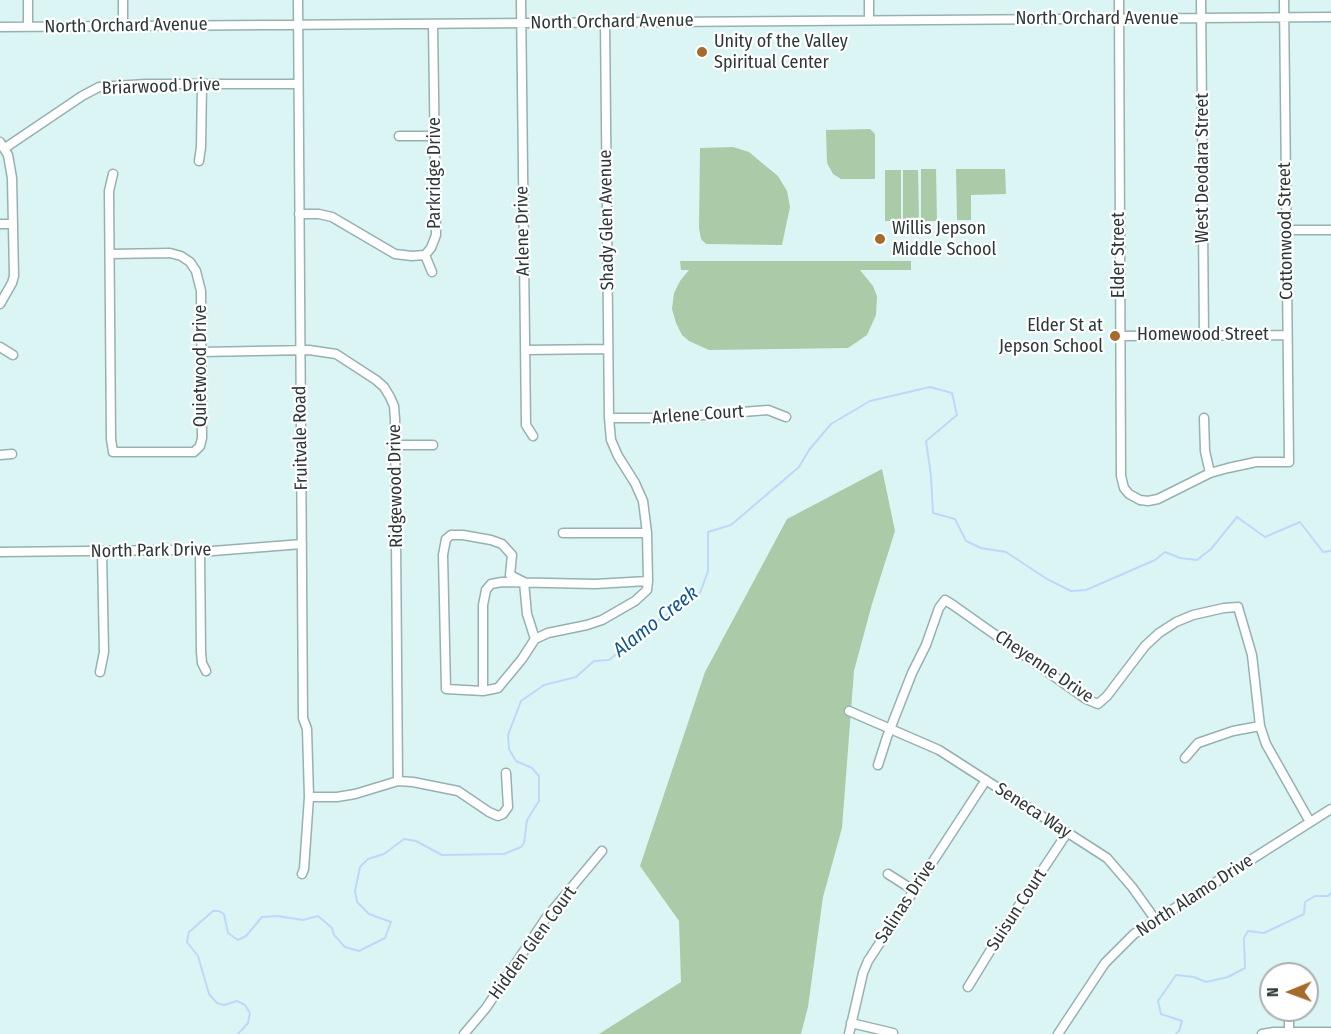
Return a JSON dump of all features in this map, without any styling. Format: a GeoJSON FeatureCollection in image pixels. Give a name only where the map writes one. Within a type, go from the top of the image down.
{"type":"FeatureCollection","features":[{"type":"Feature","properties":{"kind":"street"},"geometry":{"type":"LineString","coordinates":[[28,0],[28,27]]}},
{"type":"Feature","properties":{"kind":"street"},"geometry":{"type":"LineString","coordinates":[[123,0],[123,26]]}},
{"type":"Feature","properties":{"kind":"street","name":"Fruitvale Road"},"geometry":{"type":"LineString","coordinates":[[298,0],[303,718],[307,729],[309,797],[302,874]]}},
{"type":"Feature","properties":{"kind":"street","name":"Arlene Drive"},"geometry":{"type":"LineString","coordinates":[[521,0],[525,425],[532,436]]}},
{"type":"Feature","properties":{"kind":"street"},"geometry":{"type":"LineString","coordinates":[[869,0],[869,20]]}},
{"type":"Feature","properties":{"kind":"street","name":"Elder Street"},"geometry":{"type":"LineString","coordinates":[[1119,0],[1121,480],[1129,494],[1140,500],[1148,501],[1158,499],[1210,473]]}},
{"type":"Feature","properties":{"kind":"street","name":"West Deodara Street"},"geometry":{"type":"LineString","coordinates":[[1201,0],[1204,335]]}},
{"type":"Feature","properties":{"kind":"street","name":"Cottonwood Street"},"geometry":{"type":"LineString","coordinates":[[1210,473],[1256,462],[1289,462],[1284,0]]}},
{"type":"Feature","properties":{"kind":"street","name":"North Orchard Avenue"},"geometry":{"type":"LineString","coordinates":[[0,27],[1331,17]]}},
{"type":"Feature","properties":{"kind":"street","name":"Shady Glen Avenue"},"geometry":{"type":"LineString","coordinates":[[605,22],[609,418],[612,440],[618,456],[643,501],[647,533],[648,581]]}},
{"type":"Feature","properties":{"kind":"street","name":"Parkridge Drive"},"geometry":{"type":"LineString","coordinates":[[299,214],[319,214],[332,217],[395,254],[425,255],[431,248],[436,235],[433,24]]}},
{"type":"Feature","properties":{"kind":"street","name":"Briarwood Drive"},"geometry":{"type":"LineString","coordinates":[[2,145],[99,87],[146,84],[298,84]]}},
{"type":"Feature","properties":{"kind":"street"},"geometry":{"type":"LineString","coordinates":[[199,161],[202,84]]}},
{"type":"Feature","properties":{"kind":"street"},"geometry":{"type":"LineString","coordinates":[[399,136],[435,136]]}},
{"type":"Feature","properties":{"kind":"street"},"geometry":{"type":"LineString","coordinates":[[0,304],[14,276],[12,178],[8,155],[2,145]]}},
{"type":"Feature","properties":{"kind":"street"},"geometry":{"type":"LineString","coordinates":[[110,254],[108,191],[113,174]]}},
{"type":"Feature","properties":{"kind":"street"},"geometry":{"type":"LineString","coordinates":[[0,224],[13,224]]}},
{"type":"Feature","properties":{"kind":"street"},"geometry":{"type":"LineString","coordinates":[[1286,230],[1331,230]]}},
{"type":"Feature","properties":{"kind":"street","name":"Quietwood Drive"},"geometry":{"type":"LineString","coordinates":[[170,253],[190,262],[200,284],[201,352],[202,438],[197,450],[187,453],[112,452],[110,254],[170,253]]}},
{"type":"Feature","properties":{"kind":"street"},"geometry":{"type":"LineString","coordinates":[[425,255],[432,272]]}},
{"type":"Feature","properties":{"kind":"street","name":"Homewood Street"},"geometry":{"type":"LineString","coordinates":[[1119,336],[1287,335]]}},
{"type":"Feature","properties":{"kind":"street"},"geometry":{"type":"LineString","coordinates":[[0,348],[13,355]]}},
{"type":"Feature","properties":{"kind":"street"},"geometry":{"type":"LineString","coordinates":[[525,350],[608,349]]}},
{"type":"Feature","properties":{"kind":"street","name":"Ridgewood Drive"},"geometry":{"type":"LineString","coordinates":[[201,352],[320,351],[336,354],[384,387],[394,406],[398,781]]}},
{"type":"Feature","properties":{"kind":"street","name":"Arlene Court"},"geometry":{"type":"LineString","coordinates":[[609,418],[665,418],[768,410],[786,417]]}},
{"type":"Feature","properties":{"kind":"street"},"geometry":{"type":"LineString","coordinates":[[1204,418],[1204,451],[1210,473]]}},
{"type":"Feature","properties":{"kind":"street"},"geometry":{"type":"LineString","coordinates":[[396,446],[433,445]]}},
{"type":"Feature","properties":{"kind":"street"},"geometry":{"type":"LineString","coordinates":[[0,454],[12,454]]}},
{"type":"Feature","properties":{"kind":"street"},"geometry":{"type":"LineString","coordinates":[[563,533],[647,533]]}},
{"type":"Feature","properties":{"kind":"street"},"geometry":{"type":"LineString","coordinates":[[483,691],[483,605],[486,590],[491,584],[524,582],[595,584],[648,581],[647,590],[635,601],[602,620],[548,633],[535,639],[498,688],[483,691],[446,689],[443,555],[446,539],[463,535],[502,544],[512,555],[510,574],[524,582]]}},
{"type":"Feature","properties":{"kind":"street","name":"North Park Drive"},"geometry":{"type":"LineString","coordinates":[[0,552],[172,550],[200,552],[302,544]]}},
{"type":"Feature","properties":{"kind":"street"},"geometry":{"type":"LineString","coordinates":[[100,672],[104,652],[102,552]]}},
{"type":"Feature","properties":{"kind":"street"},"geometry":{"type":"LineString","coordinates":[[200,552],[201,652],[202,663],[206,671]]}},
{"type":"Feature","properties":{"kind":"street"},"geometry":{"type":"LineString","coordinates":[[524,582],[527,614],[535,639]]}},
{"type":"Feature","properties":{"kind":"street","name":"Cheyenne Drive"},"geometry":{"type":"LineString","coordinates":[[891,728],[939,608],[945,600],[1086,699],[1098,704],[1107,696],[1145,645],[1159,633],[1193,615],[1239,607],[1255,671],[1260,726],[1266,744],[1310,822]]}},
{"type":"Feature","properties":{"kind":"street","name":"Seneca Way"},"geometry":{"type":"LineString","coordinates":[[849,711],[939,750],[1107,858],[1119,870],[1155,920]]}},
{"type":"Feature","properties":{"kind":"street"},"geometry":{"type":"LineString","coordinates":[[1185,758],[1198,743],[1233,731],[1260,726]]}},
{"type":"Feature","properties":{"kind":"street"},"geometry":{"type":"LineString","coordinates":[[878,765],[891,728]]}},
{"type":"Feature","properties":{"kind":"street"},"geometry":{"type":"LineString","coordinates":[[309,797],[337,797],[398,781],[413,782],[458,790],[498,816],[504,814],[508,807],[506,773]]}},
{"type":"Feature","properties":{"kind":"street","name":"Salinas Drive"},"geometry":{"type":"LineString","coordinates":[[849,1034],[863,973],[868,961],[986,780]]}},
{"type":"Feature","properties":{"kind":"street","name":"North Alamo Drive"},"geometry":{"type":"LineString","coordinates":[[1058,1034],[1105,963],[1122,945],[1155,920],[1331,809]]}},
{"type":"Feature","properties":{"kind":"street","name":"Suisun Court"},"geometry":{"type":"LineString","coordinates":[[968,987],[1067,833]]}},
{"type":"Feature","properties":{"kind":"street","name":"Hidden Glen Court"},"geometry":{"type":"LineString","coordinates":[[464,1034],[486,1008],[546,918],[602,851]]}},
{"type":"Feature","properties":{"kind":"street"},"geometry":{"type":"LineString","coordinates":[[888,874],[913,890]]}},
{"type":"Feature","properties":{"kind":"street"},"geometry":{"type":"LineString","coordinates":[[1289,1022],[1289,1032]]}},
{"type":"Feature","properties":{"kind":"street"},"geometry":{"type":"LineString","coordinates":[[851,1023],[893,1033]]}},
{"type":"Feature","properties":{"kind":"street"},"geometry":{"type":"LineString","coordinates":[[1262,1034],[1331,1032]]}},
{"type":"Feature","properties":{"kind":"green space"},"geometry":{"type":"Polygon","coordinates":[[[870,129],[875,134],[875,179],[841,179],[833,174],[827,163],[826,130],[870,129]]]}},
{"type":"Feature","properties":{"kind":"green space"},"geometry":{"type":"Polygon","coordinates":[[[733,147],[749,152],[778,176],[787,191],[790,207],[782,245],[706,244],[701,239],[699,228],[700,148],[733,147]]]}},
{"type":"Feature","properties":{"kind":"green space"},"geometry":{"type":"Polygon","coordinates":[[[921,169],[936,169],[937,221],[921,221],[921,169]]]}},
{"type":"Feature","properties":{"kind":"green space"},"geometry":{"type":"Polygon","coordinates":[[[956,169],[1005,169],[1006,194],[971,195],[971,220],[957,220],[956,169]]]}},
{"type":"Feature","properties":{"kind":"green space"},"geometry":{"type":"Polygon","coordinates":[[[885,170],[901,170],[901,221],[885,221],[885,170]]]}},
{"type":"Feature","properties":{"kind":"green space"},"geometry":{"type":"Polygon","coordinates":[[[903,170],[918,170],[919,221],[903,221],[903,170]]]}},
{"type":"Feature","properties":{"kind":"green space"},"geometry":{"type":"Polygon","coordinates":[[[680,261],[911,261],[911,270],[860,270],[873,286],[877,296],[876,315],[867,335],[848,348],[709,350],[689,341],[682,335],[676,323],[672,309],[674,293],[689,270],[681,270],[680,261]]]}},
{"type":"Feature","properties":{"kind":"green space"},"geometry":{"type":"Polygon","coordinates":[[[882,469],[895,531],[854,671],[842,828],[823,897],[808,1007],[801,1034],[599,1034],[681,982],[679,921],[640,866],[705,672],[787,519],[882,469]]]}},
{"type":"Feature","properties":{"kind":"waterway","name":"Alamo Creek"},"geometry":{"type":"LineString","coordinates":[[238,1034],[248,1023],[250,1013],[245,1005],[237,1001],[224,1005],[217,1003],[209,994],[198,956],[187,942],[189,932],[213,911],[224,914],[228,933],[238,940],[246,936],[262,917],[277,916],[303,920],[318,916],[332,928],[334,935],[345,947],[359,951],[385,938],[391,922],[369,914],[357,902],[355,891],[360,867],[368,859],[384,854],[404,839],[416,841],[442,855],[504,854],[521,847],[524,843],[527,820],[539,801],[539,776],[532,768],[516,761],[509,749],[508,735],[521,701],[544,685],[576,677],[594,661],[609,660],[656,622],[700,593],[708,571],[708,532],[731,525],[799,467],[809,450],[831,424],[870,401],[930,387],[952,393],[957,415],[926,441],[933,513],[955,519],[966,541],[981,548],[1006,552],[1047,579],[1071,591],[1086,590],[1155,560],[1165,552],[1180,558],[1197,560],[1211,549],[1237,517],[1265,537],[1300,522],[1323,552],[1331,551]]}},
{"type":"Feature","properties":{"kind":"waterway","name":"Alamo Creek"},"geometry":{"type":"LineString","coordinates":[[1176,1034],[1182,1021],[1161,1014],[1158,1001],[1176,975],[1194,977],[1206,982],[1228,977],[1245,968],[1244,938],[1248,931],[1264,933],[1304,914],[1305,902],[1315,896],[1328,896],[1331,893]]}},
{"type":"Feature","properties":{"kind":"place","name":"Unity of the Valley Spiritual Center"},"geometry":{"type":"Point","coordinates":[702,52]}},
{"type":"Feature","properties":{"kind":"place","name":"Willis Jepson Middle School"},"geometry":{"type":"Point","coordinates":[880,239]}},
{"type":"Feature","properties":{"kind":"place","name":"Elder St at Jepson School"},"geometry":{"type":"Point","coordinates":[1115,336]}}]}
